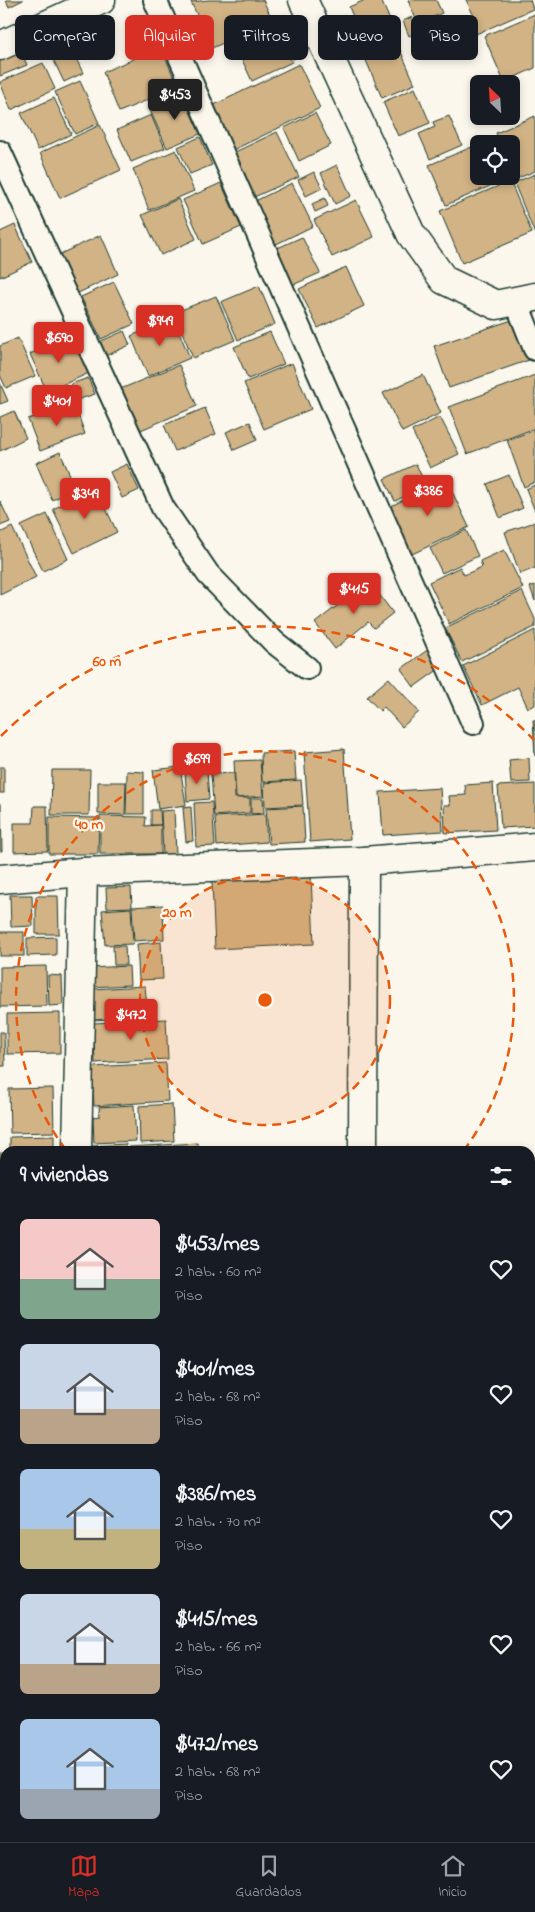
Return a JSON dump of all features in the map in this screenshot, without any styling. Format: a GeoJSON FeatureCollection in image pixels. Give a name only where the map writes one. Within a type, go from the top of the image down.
{"type":"FeatureCollection","features":[{"type":"Feature","properties":{"kind":"street"},"geometry":{"type":"LineString","coordinates":[[0,46],[102,0]]}},
{"type":"Feature","properties":{"kind":"street"},"geometry":{"type":"LineString","coordinates":[[303,0],[411,234],[444,280],[496,305],[525,299]]}},
{"type":"Feature","properties":{"kind":"street"},"geometry":{"type":"LineString","coordinates":[[0,879],[83,872],[364,861],[535,847]]}},
{"type":"Feature","properties":{"kind":"street"},"geometry":{"type":"LineString","coordinates":[[363,1146],[364,861]]}},
{"type":"Feature","properties":{"kind":"street"},"geometry":{"type":"LineString","coordinates":[[77,1146],[83,872]]}},
{"type":"Feature","properties":{"kind":"lane"},"geometry":{"type":"LineString","coordinates":[[155,0],[473,723]]}},
{"type":"Feature","properties":{"kind":"lane"},"geometry":{"type":"LineString","coordinates":[[0,152],[163,508],[208,574],[274,642],[306,668]]}},
{"type":"Feature","properties":{"kind":"lane"},"geometry":{"type":"LineString","coordinates":[[525,299],[535,349]]}},
{"type":"Feature","properties":{"kind":"building"},"geometry":{"type":"Polygon","coordinates":[[[6,0],[23,0],[9,7],[6,0]]]}},
{"type":"Feature","properties":{"kind":"building"},"geometry":{"type":"Polygon","coordinates":[[[208,0],[263,0],[270,15],[224,15],[224,43],[214,47],[214,15],[197,15],[191,2],[208,0]]]}},
{"type":"Feature","properties":{"kind":"building"},"geometry":{"type":"Polygon","coordinates":[[[365,0],[381,0],[388,15],[352,15],[349,7],[365,0]]]}},
{"type":"Feature","properties":{"kind":"building"},"geometry":{"type":"Polygon","coordinates":[[[408,0],[436,0],[442,13],[438,15],[414,15],[408,0]]]}},
{"type":"Feature","properties":{"kind":"building"},"geometry":{"type":"Polygon","coordinates":[[[466,0],[530,0],[533,9],[478,33],[478,15],[474,15],[466,0]]]}},
{"type":"Feature","properties":{"kind":"building"},"geometry":{"type":"Polygon","coordinates":[[[535,14],[535,68],[520,75],[501,75],[484,36],[535,14]]]}},
{"type":"Feature","properties":{"kind":"building"},"geometry":{"type":"Polygon","coordinates":[[[411,17],[411,35],[409,36],[403,21],[411,17]]]}},
{"type":"Feature","properties":{"kind":"building"},"geometry":{"type":"Polygon","coordinates":[[[15,49],[15,60],[25,60],[27,65],[0,76],[0,56],[15,49]]]}},
{"type":"Feature","properties":{"kind":"building"},"geometry":{"type":"Polygon","coordinates":[[[401,52],[415,84],[382,98],[366,60],[401,60],[401,52]]]}},
{"type":"Feature","properties":{"kind":"building"},"geometry":{"type":"Polygon","coordinates":[[[54,60],[77,60],[83,73],[64,82],[54,60]]]}},
{"type":"Feature","properties":{"kind":"building"},"geometry":{"type":"Polygon","coordinates":[[[131,60],[167,60],[178,87],[119,112],[103,72],[131,60]]]}},
{"type":"Feature","properties":{"kind":"building"},"geometry":{"type":"Polygon","coordinates":[[[242,60],[291,60],[292,62],[252,81],[242,60]]]}},
{"type":"Feature","properties":{"kind":"building"},"geometry":{"type":"Polygon","coordinates":[[[43,63],[55,89],[11,110],[0,82],[43,63]]]}},
{"type":"Feature","properties":{"kind":"building"},"geometry":{"type":"Polygon","coordinates":[[[299,64],[320,108],[233,150],[212,106],[299,64]]]}},
{"type":"Feature","properties":{"kind":"building"},"geometry":{"type":"Polygon","coordinates":[[[80,81],[99,123],[75,134],[55,92],[80,81]]]}},
{"type":"Feature","properties":{"kind":"building"},"geometry":{"type":"Polygon","coordinates":[[[415,88],[430,123],[398,136],[383,102],[415,88]]]}},
{"type":"Feature","properties":{"kind":"building"},"geometry":{"type":"Polygon","coordinates":[[[182,94],[200,134],[167,148],[149,108],[182,94]]]}},
{"type":"Feature","properties":{"kind":"building"},"geometry":{"type":"Polygon","coordinates":[[[54,98],[71,134],[38,150],[21,113],[54,98]]]}},
{"type":"Feature","properties":{"kind":"building"},"geometry":{"type":"Polygon","coordinates":[[[315,113],[331,145],[299,161],[284,128],[315,113]]]}},
{"type":"Feature","properties":{"kind":"building"},"geometry":{"type":"Polygon","coordinates":[[[151,115],[165,148],[131,162],[117,130],[151,115]]]}},
{"type":"Feature","properties":{"kind":"building"},"geometry":{"type":"Polygon","coordinates":[[[449,116],[462,145],[430,159],[419,134],[435,127],[433,122],[449,116]]]}},
{"type":"Feature","properties":{"kind":"building"},"geometry":{"type":"Polygon","coordinates":[[[535,116],[535,171],[520,177],[520,135],[497,135],[496,133],[514,125],[520,125],[520,123],[535,116]]]}},
{"type":"Feature","properties":{"kind":"building"},"geometry":{"type":"Polygon","coordinates":[[[100,125],[121,170],[60,198],[40,153],[100,125]]]}},
{"type":"Feature","properties":{"kind":"building"},"geometry":{"type":"Polygon","coordinates":[[[277,132],[299,177],[254,197],[233,153],[277,132]]]}},
{"type":"Feature","properties":{"kind":"building"},"geometry":{"type":"Polygon","coordinates":[[[200,137],[212,165],[190,174],[178,147],[200,137]]]}},
{"type":"Feature","properties":{"kind":"building"},"geometry":{"type":"Polygon","coordinates":[[[470,148],[470,185],[492,185],[446,205],[429,165],[470,148]]]}},
{"type":"Feature","properties":{"kind":"building"},"geometry":{"type":"Polygon","coordinates":[[[176,150],[194,191],[149,210],[133,169],[176,150]]]}},
{"type":"Feature","properties":{"kind":"building"},"geometry":{"type":"Polygon","coordinates":[[[337,165],[351,196],[335,204],[321,173],[337,165]]]}},
{"type":"Feature","properties":{"kind":"building"},"geometry":{"type":"Polygon","coordinates":[[[314,172],[322,188],[306,196],[298,180],[314,172]]]}},
{"type":"Feature","properties":{"kind":"building"},"geometry":{"type":"Polygon","coordinates":[[[535,174],[535,234],[515,185],[520,185],[520,180],[535,174]]]}},
{"type":"Feature","properties":{"kind":"building"},"geometry":{"type":"Polygon","coordinates":[[[221,183],[241,227],[203,244],[183,200],[221,183]]]}},
{"type":"Feature","properties":{"kind":"building"},"geometry":{"type":"Polygon","coordinates":[[[292,183],[313,226],[266,249],[245,206],[292,183]]]}},
{"type":"Feature","properties":{"kind":"building"},"geometry":{"type":"Polygon","coordinates":[[[501,185],[512,185],[532,233],[462,263],[440,211],[501,185]]]}},
{"type":"Feature","properties":{"kind":"building"},"geometry":{"type":"Polygon","coordinates":[[[325,198],[328,206],[315,212],[312,204],[325,198]]]}},
{"type":"Feature","properties":{"kind":"building"},"geometry":{"type":"Polygon","coordinates":[[[178,199],[196,239],[161,255],[142,215],[178,199]]]}},
{"type":"Feature","properties":{"kind":"building"},"geometry":{"type":"Polygon","coordinates":[[[356,200],[374,237],[332,257],[314,220],[356,200]]]}},
{"type":"Feature","properties":{"kind":"building"},"geometry":{"type":"Polygon","coordinates":[[[15,225],[32,262],[0,277],[0,232],[15,225]]]}},
{"type":"Feature","properties":{"kind":"building"},"geometry":{"type":"Polygon","coordinates":[[[101,235],[118,274],[76,294],[58,255],[101,235]]]}},
{"type":"Feature","properties":{"kind":"building"},"geometry":{"type":"Polygon","coordinates":[[[302,237],[320,273],[288,287],[271,251],[302,237]]]}},
{"type":"Feature","properties":{"kind":"building"},"geometry":{"type":"Polygon","coordinates":[[[346,267],[364,306],[318,328],[299,289],[346,267]]]}},
{"type":"Feature","properties":{"kind":"building"},"geometry":{"type":"Polygon","coordinates":[[[114,282],[134,324],[101,339],[81,297],[114,282]]]}},
{"type":"Feature","properties":{"kind":"building"},"geometry":{"type":"Polygon","coordinates":[[[259,286],[275,324],[238,340],[221,302],[259,286]]]}},
{"type":"Feature","properties":{"kind":"building"},"geometry":{"type":"Polygon","coordinates":[[[216,296],[235,340],[193,358],[174,313],[216,296]]]}},
{"type":"Feature","properties":{"kind":"building"},"geometry":{"type":"Polygon","coordinates":[[[173,318],[190,358],[148,376],[131,336],[173,318]]]}},
{"type":"Feature","properties":{"kind":"building"},"geometry":{"type":"Polygon","coordinates":[[[515,319],[529,360],[449,388],[434,346],[515,319]]]}},
{"type":"Feature","properties":{"kind":"building"},"geometry":{"type":"Polygon","coordinates":[[[124,331],[130,345],[105,356],[99,342],[124,331]]]}},
{"type":"Feature","properties":{"kind":"building"},"geometry":{"type":"Polygon","coordinates":[[[270,332],[284,364],[248,379],[234,347],[270,332]]]}},
{"type":"Feature","properties":{"kind":"building"},"geometry":{"type":"Polygon","coordinates":[[[71,335],[89,373],[47,392],[30,354],[71,335]]]}},
{"type":"Feature","properties":{"kind":"building"},"geometry":{"type":"Polygon","coordinates":[[[18,338],[35,376],[6,388],[0,375],[0,346],[18,338]]]}},
{"type":"Feature","properties":{"kind":"building"},"geometry":{"type":"Polygon","coordinates":[[[292,363],[311,409],[264,429],[244,383],[292,363]]]}},
{"type":"Feature","properties":{"kind":"building"},"geometry":{"type":"Polygon","coordinates":[[[179,365],[197,406],[136,432],[118,390],[179,365]]]}},
{"type":"Feature","properties":{"kind":"building"},"geometry":{"type":"Polygon","coordinates":[[[423,375],[441,413],[402,432],[383,393],[423,375]]]}},
{"type":"Feature","properties":{"kind":"building"},"geometry":{"type":"Polygon","coordinates":[[[535,375],[535,428],[467,454],[449,407],[535,375]]]}},
{"type":"Feature","properties":{"kind":"building"},"geometry":{"type":"Polygon","coordinates":[[[88,378],[95,394],[77,400],[71,384],[88,378]]]}},
{"type":"Feature","properties":{"kind":"building"},"geometry":{"type":"Polygon","coordinates":[[[0,383],[8,401],[0,404],[0,383]]]}},
{"type":"Feature","properties":{"kind":"building"},"geometry":{"type":"Polygon","coordinates":[[[74,403],[85,434],[40,451],[28,419],[74,403]]]}},
{"type":"Feature","properties":{"kind":"building"},"geometry":{"type":"Polygon","coordinates":[[[205,408],[216,434],[175,451],[164,425],[205,408]]]}},
{"type":"Feature","properties":{"kind":"building"},"geometry":{"type":"Polygon","coordinates":[[[14,411],[26,438],[0,451],[0,417],[14,411]]]}},
{"type":"Feature","properties":{"kind":"building"},"geometry":{"type":"Polygon","coordinates":[[[440,417],[459,454],[430,468],[412,431],[440,417]]]}},
{"type":"Feature","properties":{"kind":"building"},"geometry":{"type":"Polygon","coordinates":[[[250,422],[257,440],[234,450],[226,432],[250,422]]]}},
{"type":"Feature","properties":{"kind":"building"},"geometry":{"type":"Polygon","coordinates":[[[535,430],[535,482],[524,487],[507,440],[535,430]]]}},
{"type":"Feature","properties":{"kind":"building"},"geometry":{"type":"Polygon","coordinates":[[[60,452],[76,489],[52,500],[36,463],[60,452]]]}},
{"type":"Feature","properties":{"kind":"building"},"geometry":{"type":"Polygon","coordinates":[[[127,464],[139,490],[122,498],[110,472],[127,464]]]}},
{"type":"Feature","properties":{"kind":"building"},"geometry":{"type":"Polygon","coordinates":[[[416,464],[426,486],[395,501],[384,479],[416,464]]]}},
{"type":"Feature","properties":{"kind":"building"},"geometry":{"type":"Polygon","coordinates":[[[509,475],[523,508],[500,518],[487,484],[509,475]]]}},
{"type":"Feature","properties":{"kind":"building"},"geometry":{"type":"Polygon","coordinates":[[[446,479],[469,527],[410,555],[387,508],[446,479]]]}},
{"type":"Feature","properties":{"kind":"building"},"geometry":{"type":"Polygon","coordinates":[[[535,485],[535,511],[526,489],[535,485]]]}},
{"type":"Feature","properties":{"kind":"building"},"geometry":{"type":"Polygon","coordinates":[[[96,488],[117,532],[74,553],[53,509],[96,488]]]}},
{"type":"Feature","properties":{"kind":"building"},"geometry":{"type":"Polygon","coordinates":[[[0,501],[10,522],[0,526],[0,501]]]}},
{"type":"Feature","properties":{"kind":"building"},"geometry":{"type":"Polygon","coordinates":[[[47,514],[68,559],[43,571],[21,526],[47,514]]]}},
{"type":"Feature","properties":{"kind":"building"},"geometry":{"type":"Polygon","coordinates":[[[535,522],[535,568],[520,574],[505,532],[535,522]]]}},
{"type":"Feature","properties":{"kind":"building"},"geometry":{"type":"Polygon","coordinates":[[[12,527],[36,577],[0,595],[0,533],[12,527]]]}},
{"type":"Feature","properties":{"kind":"building"},"geometry":{"type":"Polygon","coordinates":[[[466,530],[478,556],[442,573],[430,548],[466,530]]]}},
{"type":"Feature","properties":{"kind":"building"},"geometry":{"type":"Polygon","coordinates":[[[504,550],[523,588],[449,624],[429,582],[460,567],[464,575],[482,567],[480,561],[504,550]]]}},
{"type":"Feature","properties":{"kind":"building"},"geometry":{"type":"Polygon","coordinates":[[[369,581],[393,613],[374,628],[368,622],[335,649],[315,623],[369,581]]]}},
{"type":"Feature","properties":{"kind":"building"},"geometry":{"type":"Polygon","coordinates":[[[535,585],[535,601],[530,587],[535,585]]]}},
{"type":"Feature","properties":{"kind":"building"},"geometry":{"type":"Polygon","coordinates":[[[522,591],[535,619],[535,627],[462,662],[445,628],[522,591]]]}},
{"type":"Feature","properties":{"kind":"building"},"geometry":{"type":"Polygon","coordinates":[[[535,630],[535,705],[528,708],[518,687],[482,705],[463,666],[535,630]]]}},
{"type":"Feature","properties":{"kind":"building"},"geometry":{"type":"Polygon","coordinates":[[[433,646],[446,664],[414,687],[401,669],[433,646]]]}},
{"type":"Feature","properties":{"kind":"building"},"geometry":{"type":"Polygon","coordinates":[[[389,678],[419,712],[402,727],[384,707],[380,711],[367,697],[389,678]]]}},
{"type":"Feature","properties":{"kind":"building"},"geometry":{"type":"Polygon","coordinates":[[[533,720],[535,720],[535,756],[533,720]]]}},
{"type":"Feature","properties":{"kind":"building"},"geometry":{"type":"Polygon","coordinates":[[[344,749],[350,839],[310,842],[304,752],[344,749]]]}},
{"type":"Feature","properties":{"kind":"building"},"geometry":{"type":"Polygon","coordinates":[[[294,751],[296,780],[262,782],[261,753],[294,751]]]}},
{"type":"Feature","properties":{"kind":"building"},"geometry":{"type":"Polygon","coordinates":[[[529,758],[530,782],[511,783],[509,760],[529,758]]]}},
{"type":"Feature","properties":{"kind":"building"},"geometry":{"type":"Polygon","coordinates":[[[260,760],[263,796],[236,798],[234,761],[260,760]]]}},
{"type":"Feature","properties":{"kind":"building"},"geometry":{"type":"Polygon","coordinates":[[[0,767],[4,767],[4,793],[0,793],[0,767]]]}},
{"type":"Feature","properties":{"kind":"building"},"geometry":{"type":"Polygon","coordinates":[[[180,767],[186,805],[158,809],[153,770],[180,767]]]}},
{"type":"Feature","properties":{"kind":"building"},"geometry":{"type":"Polygon","coordinates":[[[52,770],[90,770],[89,815],[51,815],[52,770]]]}},
{"type":"Feature","properties":{"kind":"building"},"geometry":{"type":"Polygon","coordinates":[[[207,770],[209,799],[187,801],[185,771],[207,770]]]}},
{"type":"Feature","properties":{"kind":"building"},"geometry":{"type":"Polygon","coordinates":[[[127,771],[144,772],[144,814],[126,814],[127,771]]]}},
{"type":"Feature","properties":{"kind":"building"},"geometry":{"type":"Polygon","coordinates":[[[234,773],[235,798],[250,798],[250,813],[214,816],[211,774],[234,773]]]}},
{"type":"Feature","properties":{"kind":"building"},"geometry":{"type":"Polygon","coordinates":[[[301,780],[303,805],[265,807],[264,783],[301,780]]]}},
{"type":"Feature","properties":{"kind":"building"},"geometry":{"type":"Polygon","coordinates":[[[98,782],[126,782],[125,815],[98,814],[98,782]]]}},
{"type":"Feature","properties":{"kind":"building"},"geometry":{"type":"Polygon","coordinates":[[[493,783],[496,830],[445,833],[444,805],[450,805],[449,796],[466,795],[465,785],[493,783]]]}},
{"type":"Feature","properties":{"kind":"building"},"geometry":{"type":"Polygon","coordinates":[[[535,784],[535,826],[501,828],[498,786],[535,784]]]}},
{"type":"Feature","properties":{"kind":"building"},"geometry":{"type":"Polygon","coordinates":[[[440,788],[443,831],[383,835],[380,792],[440,788]]]}},
{"type":"Feature","properties":{"kind":"building"},"geometry":{"type":"Polygon","coordinates":[[[251,798],[263,798],[264,813],[251,814],[251,798]]]}},
{"type":"Feature","properties":{"kind":"building"},"geometry":{"type":"Polygon","coordinates":[[[212,802],[215,846],[196,847],[194,803],[212,802]]]}},
{"type":"Feature","properties":{"kind":"building"},"geometry":{"type":"Polygon","coordinates":[[[1,804],[2,851],[0,851],[1,804]]]}},
{"type":"Feature","properties":{"kind":"building"},"geometry":{"type":"Polygon","coordinates":[[[34,806],[47,806],[48,851],[14,852],[14,823],[33,823],[34,806]]]}},
{"type":"Feature","properties":{"kind":"building"},"geometry":{"type":"Polygon","coordinates":[[[303,806],[305,842],[269,844],[266,808],[303,806]]]}},
{"type":"Feature","properties":{"kind":"building"},"geometry":{"type":"Polygon","coordinates":[[[191,807],[193,841],[186,842],[183,808],[191,807]]]}},
{"type":"Feature","properties":{"kind":"building"},"geometry":{"type":"Polygon","coordinates":[[[151,810],[160,810],[161,825],[151,825],[151,810]]]}},
{"type":"Feature","properties":{"kind":"building"},"geometry":{"type":"Polygon","coordinates":[[[174,810],[176,854],[163,855],[161,811],[174,810]]]}},
{"type":"Feature","properties":{"kind":"building"},"geometry":{"type":"Polygon","coordinates":[[[265,814],[267,842],[217,846],[215,817],[265,814]]]}},
{"type":"Feature","properties":{"kind":"building"},"geometry":{"type":"Polygon","coordinates":[[[100,816],[146,817],[145,826],[161,825],[161,854],[100,854],[100,816]]]}},
{"type":"Feature","properties":{"kind":"building"},"geometry":{"type":"Polygon","coordinates":[[[49,817],[99,818],[98,854],[49,854],[49,817]]]}},
{"type":"Feature","properties":{"kind":"building"},"geometry":{"type":"Polygon","coordinates":[[[311,876],[314,944],[215,949],[212,882],[311,876]]]}},
{"type":"Feature","properties":{"kind":"building"},"geometry":{"type":"Polygon","coordinates":[[[131,887],[132,907],[107,908],[106,888],[131,887]]]}},
{"type":"Feature","properties":{"kind":"building"},"geometry":{"type":"Polygon","coordinates":[[[10,895],[32,895],[33,926],[11,927],[10,895]]]}},
{"type":"Feature","properties":{"kind":"building"},"geometry":{"type":"Polygon","coordinates":[[[36,896],[58,896],[59,934],[36,934],[36,896]]]}},
{"type":"Feature","properties":{"kind":"building"},"geometry":{"type":"Polygon","coordinates":[[[163,905],[164,939],[134,941],[132,907],[163,905]]]}},
{"type":"Feature","properties":{"kind":"building"},"geometry":{"type":"Polygon","coordinates":[[[131,908],[133,944],[105,945],[102,910],[131,908]]]}},
{"type":"Feature","properties":{"kind":"building"},"geometry":{"type":"Polygon","coordinates":[[[0,932],[24,932],[24,956],[0,956],[0,932]]]}},
{"type":"Feature","properties":{"kind":"building"},"geometry":{"type":"Polygon","coordinates":[[[56,937],[56,955],[27,956],[27,938],[56,937]]]}},
{"type":"Feature","properties":{"kind":"building"},"geometry":{"type":"Polygon","coordinates":[[[161,942],[163,979],[139,980],[137,944],[161,942]]]}},
{"type":"Feature","properties":{"kind":"building"},"geometry":{"type":"Polygon","coordinates":[[[113,946],[125,946],[126,965],[114,965],[113,946]]]}},
{"type":"Feature","properties":{"kind":"building"},"geometry":{"type":"Polygon","coordinates":[[[46,966],[47,1006],[0,1007],[0,967],[46,966]]]}},
{"type":"Feature","properties":{"kind":"building"},"geometry":{"type":"Polygon","coordinates":[[[129,966],[130,985],[89,987],[88,968],[129,966]]]}},
{"type":"Feature","properties":{"kind":"building"},"geometry":{"type":"Polygon","coordinates":[[[48,975],[62,976],[63,1005],[49,1006],[48,975]]]}},
{"type":"Feature","properties":{"kind":"building"},"geometry":{"type":"Polygon","coordinates":[[[145,986],[148,1017],[93,1020],[92,989],[145,986]]]}},
{"type":"Feature","properties":{"kind":"building"},"geometry":{"type":"Polygon","coordinates":[[[60,1013],[60,1053],[7,1054],[7,1014],[60,1013]]]}},
{"type":"Feature","properties":{"kind":"building"},"geometry":{"type":"Polygon","coordinates":[[[166,1019],[168,1059],[95,1063],[93,1023],[166,1019]]]}},
{"type":"Feature","properties":{"kind":"building"},"geometry":{"type":"Polygon","coordinates":[[[0,1032],[4,1032],[5,1066],[0,1066],[0,1032]]]}},
{"type":"Feature","properties":{"kind":"building"},"geometry":{"type":"Polygon","coordinates":[[[166,1063],[168,1101],[94,1106],[92,1067],[166,1063]]]}},
{"type":"Feature","properties":{"kind":"building"},"geometry":{"type":"Polygon","coordinates":[[[53,1088],[54,1132],[10,1133],[9,1089],[53,1088]]]}},
{"type":"Feature","properties":{"kind":"building"},"geometry":{"type":"Polygon","coordinates":[[[172,1104],[174,1141],[140,1143],[139,1106],[172,1104]]]}},
{"type":"Feature","properties":{"kind":"building"},"geometry":{"type":"Polygon","coordinates":[[[134,1105],[136,1141],[94,1143],[93,1117],[100,1116],[99,1107],[134,1105]]]}},
{"type":"Feature","properties":{"kind":"building"},"geometry":{"type":"Polygon","coordinates":[[[54,1136],[54,1146],[10,1146],[10,1137],[54,1136]]]}},
{"type":"Feature","properties":{"kind":"building"},"geometry":{"type":"Polygon","coordinates":[[[198,1143],[198,1146],[146,1146],[198,1143]]]}},
{"type":"Feature","properties":{"kind":"building"},"geometry":{"type":"Polygon","coordinates":[[[126,1144],[126,1146],[91,1146],[126,1144]]]}}]}
